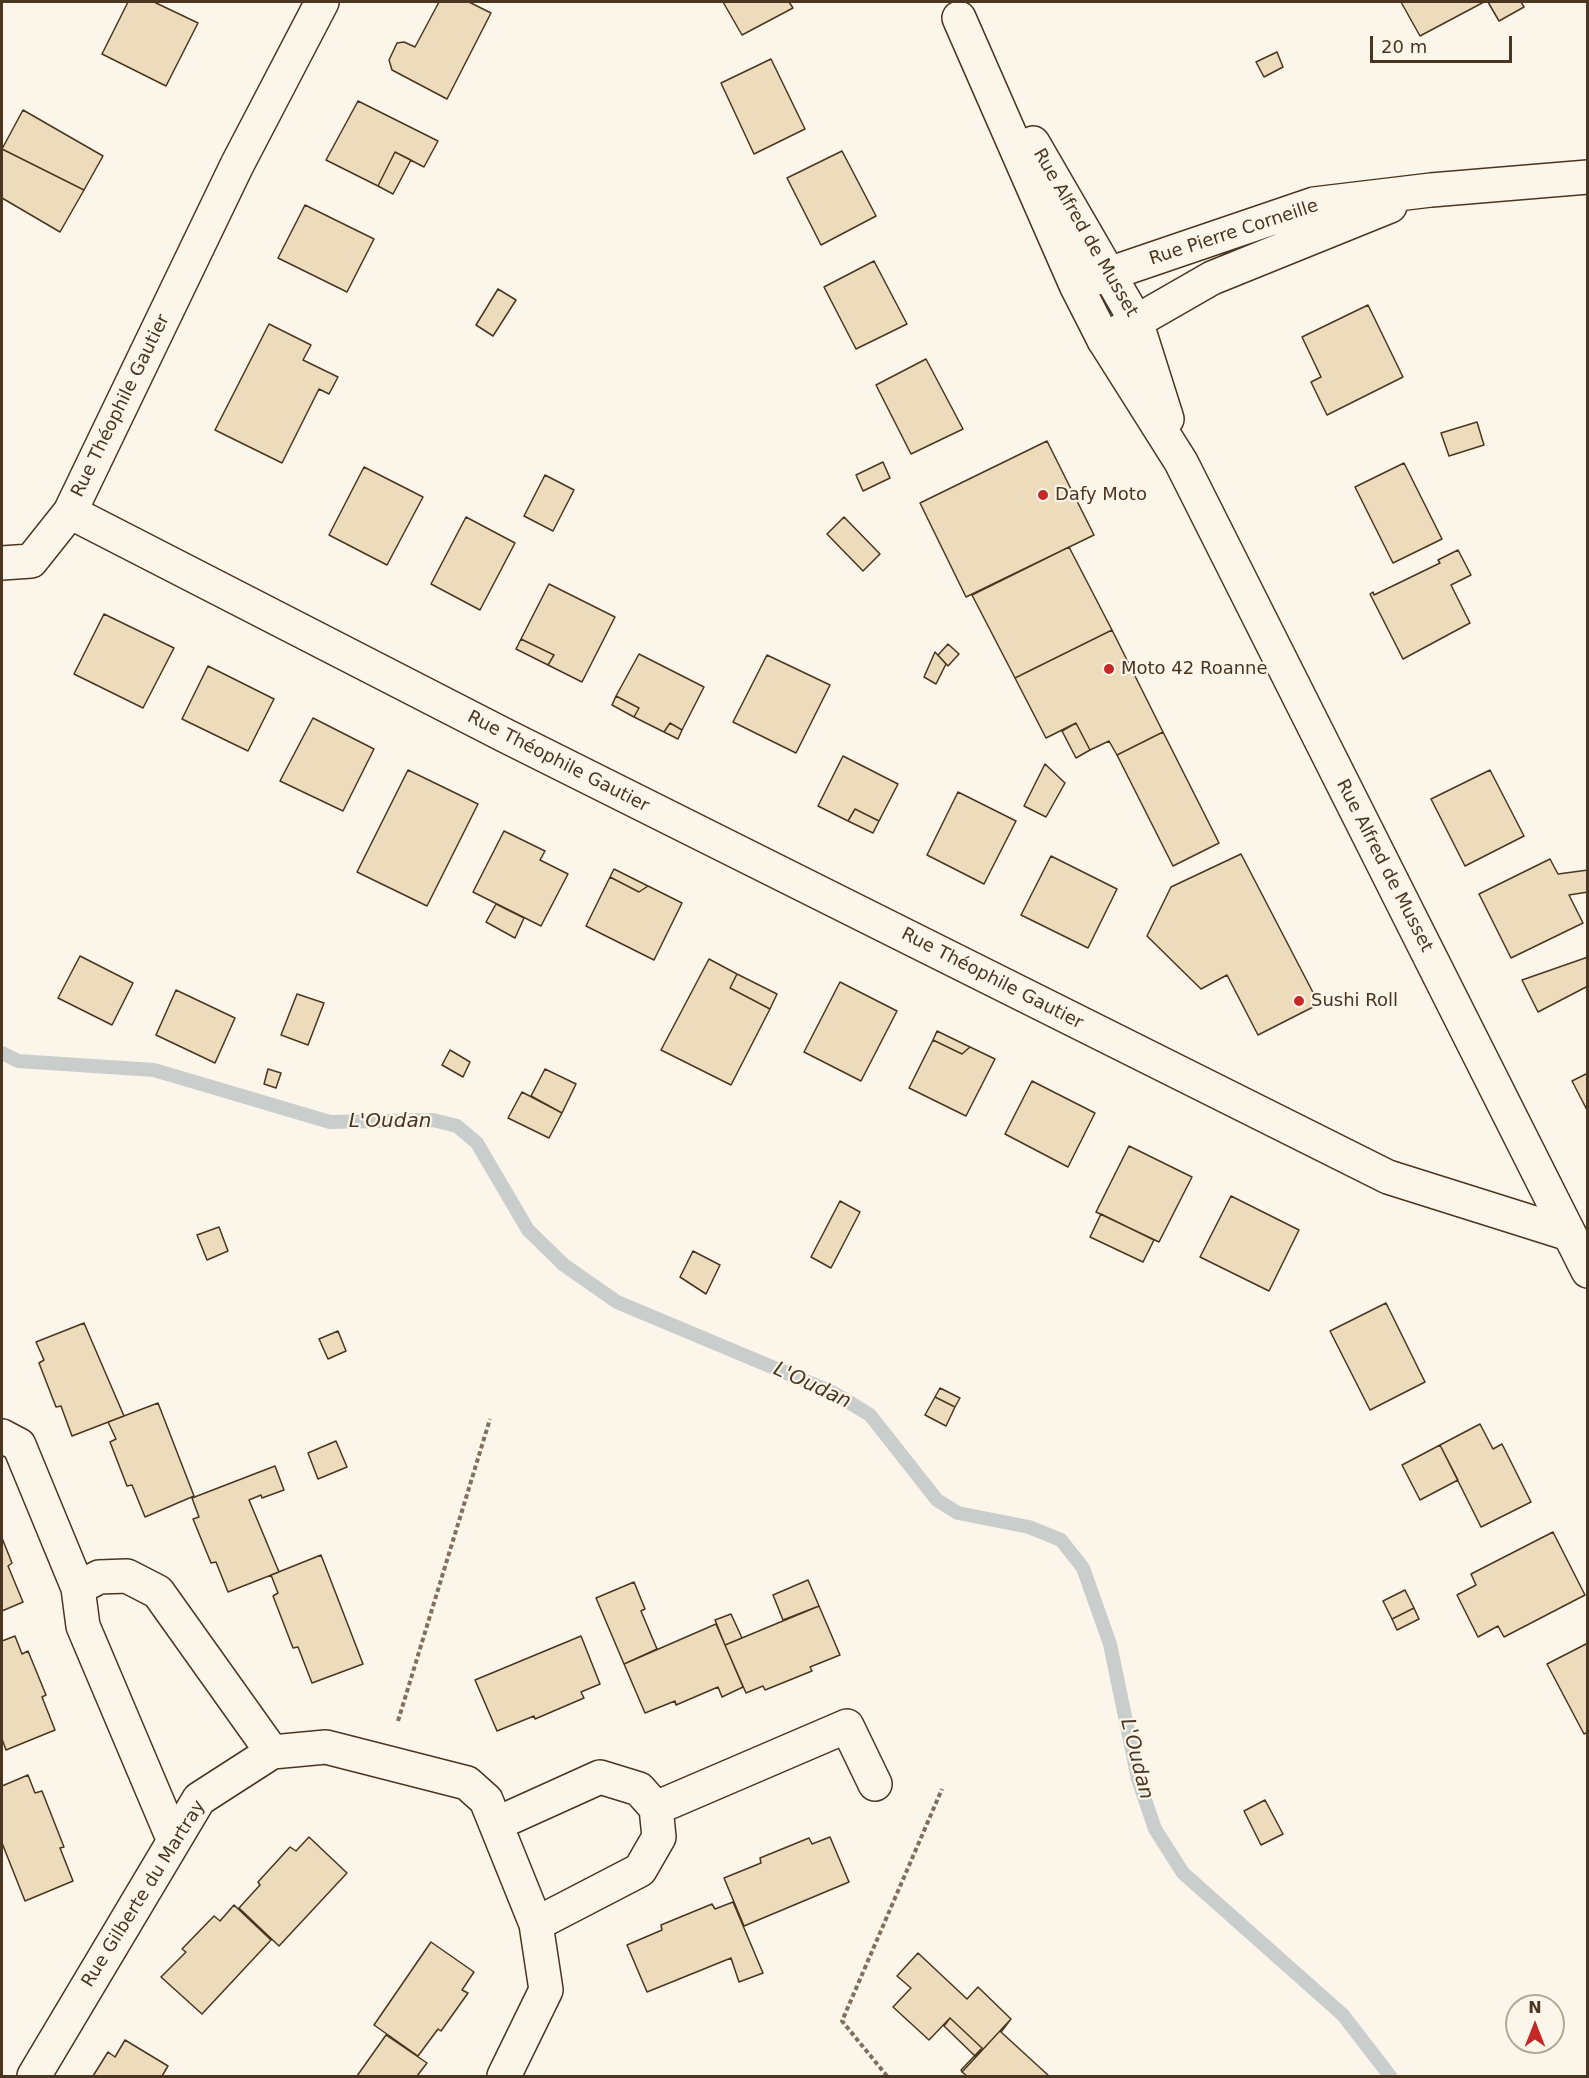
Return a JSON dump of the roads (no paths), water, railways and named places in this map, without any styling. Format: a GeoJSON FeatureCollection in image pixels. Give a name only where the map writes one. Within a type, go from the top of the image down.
{"type":"FeatureCollection","features":[{"type":"Feature","properties":{"kind":"street","name":"Rue Théophile Gautier"},"geometry":{"type":"LineString","coordinates":[[322,2],[237,165],[70,512],[504,735],[1388,1177],[1569,1234]]}},
{"type":"Feature","properties":{"kind":"street","name":"Rue Alfred de Musset"},"geometry":{"type":"LineString","coordinates":[[955,10],[1136,321],[1180,462]]}},
{"type":"Feature","properties":{"kind":"street","name":"Rue Alfred de Musset"},"geometry":{"type":"LineString","coordinates":[[955,10],[1076,285],[1104,340],[1180,462],[1587,1270]]}},
{"type":"Feature","properties":{"kind":"street","name":"Rue Pierre Corneille"},"geometry":{"type":"LineString","coordinates":[[1076,285],[1314,204],[1431,190],[1587,177]]}},
{"type":"Feature","properties":{"kind":"street","name":"Rue Pierre Corneille"},"geometry":{"type":"LineString","coordinates":[[1104,340],[1212,278],[1431,190]]}},
{"type":"Feature","properties":{"kind":"street"},"geometry":{"type":"LineString","coordinates":[[2,563],[31,561],[70,512]]}},
{"type":"Feature","properties":{"kind":"street"},"geometry":{"type":"LineString","coordinates":[[2,1436],[19,1445],[78,1588],[83,1626],[174,1840]]}},
{"type":"Feature","properties":{"kind":"street"},"geometry":{"type":"LineString","coordinates":[[78,1588],[99,1577],[127,1576],[158,1592],[272,1752]]}},
{"type":"Feature","properties":{"kind":"street"},"geometry":{"type":"LineString","coordinates":[[656,1808],[847,1726],[875,1784]]}},
{"type":"Feature","properties":{"kind":"street","name":"Rue Gilberte du Martray"},"geometry":{"type":"LineString","coordinates":[[34,2076],[199,1799],[272,1752],[326,1747],[467,1783],[486,1800],[536,1924],[546,1990],[504,2076]]}},
{"type":"Feature","properties":{"kind":"street"},"geometry":{"type":"LineString","coordinates":[[496,1824],[600,1777],[639,1789],[656,1808],[659,1837],[640,1870],[536,1924]]}},
{"type":"Feature","properties":{"kind":"waterway","name":"L'Oudan"},"geometry":{"type":"LineString","coordinates":[[2,1053],[18,1061],[154,1070],[330,1122],[433,1120],[457,1126],[477,1143],[528,1230],[564,1265],[617,1302],[834,1393],[870,1415],[937,1500],[958,1513],[1029,1527],[1061,1540],[1083,1568],[1110,1644],[1138,1779],[1155,1829],[1183,1873],[1343,2015],[1390,2076]]}},
{"type":"Feature","properties":{"kind":"place","name":"Dafy Moto"},"geometry":{"type":"Point","coordinates":[1043,495]}},
{"type":"Feature","properties":{"kind":"place","name":"Moto 42 Roanne"},"geometry":{"type":"Point","coordinates":[1109,669]}},
{"type":"Feature","properties":{"kind":"place","name":"Sushi Roll"},"geometry":{"type":"Point","coordinates":[1299,1001]}}]}
